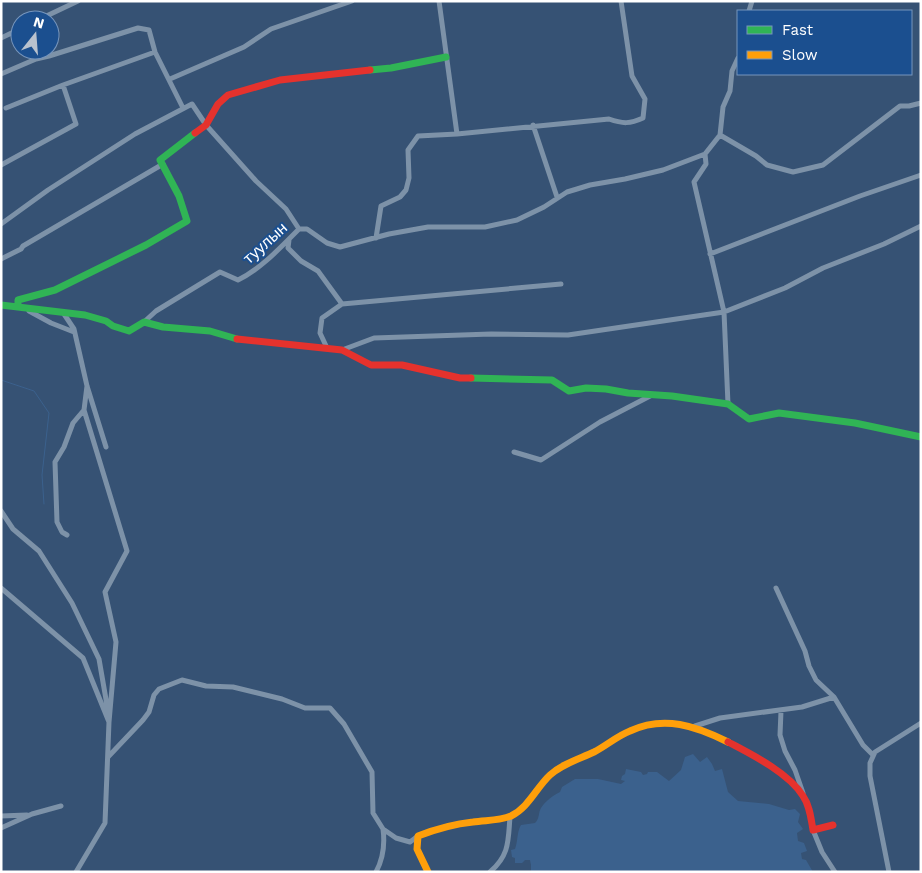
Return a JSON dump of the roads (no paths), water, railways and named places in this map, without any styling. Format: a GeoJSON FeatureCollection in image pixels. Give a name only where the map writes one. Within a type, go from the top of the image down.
{"type":"FeatureCollection","features":[{"type":"Feature","properties":{"kind":"street"},"geometry":{"type":"LineString","coordinates":[[59,10],[78,1]]}},
{"type":"Feature","properties":{"kind":"street"},"geometry":{"type":"LineString","coordinates":[[170,79],[244,47],[271,29],[352,1]]}},
{"type":"Feature","properties":{"kind":"street"},"geometry":{"type":"LineString","coordinates":[[439,1],[456,134]]}},
{"type":"Feature","properties":{"kind":"street"},"geometry":{"type":"LineString","coordinates":[[376,238],[381,206],[400,197],[406,190],[409,178],[408,150],[418,136],[609,119],[624,124],[643,118],[644,99],[632,76],[621,1]]}},
{"type":"Feature","properties":{"kind":"street"},"geometry":{"type":"LineString","coordinates":[[1,74],[36,59],[138,28],[149,30],[155,52],[183,108]]}},
{"type":"Feature","properties":{"kind":"street"},"geometry":{"type":"LineString","coordinates":[[6,108],[155,52]]}},
{"type":"Feature","properties":{"kind":"street"},"geometry":{"type":"LineString","coordinates":[[74,332],[51,323],[21,307],[18,300],[56,290],[146,245],[187,221],[178,196],[160,160],[206,125],[218,104],[228,95],[280,80],[391,68],[446,57]]}},
{"type":"Feature","properties":{"kind":"street"},"geometry":{"type":"LineString","coordinates":[[1,224],[48,190],[135,134],[192,104],[206,125],[256,182],[286,209],[299,229],[306,229],[327,243],[340,247],[428,227],[485,227],[517,220],[544,207],[567,192],[590,185],[662,170],[705,154],[720,134],[723,107],[730,91],[732,71],[737,60]]}},
{"type":"Feature","properties":{"kind":"street"},"geometry":{"type":"LineString","coordinates":[[1,165],[76,124],[63,85]]}},
{"type":"Feature","properties":{"kind":"street"},"geometry":{"type":"LineString","coordinates":[[720,134],[767,165],[793,172],[824,166],[900,106],[909,106],[921,102]]}},
{"type":"Feature","properties":{"kind":"street"},"geometry":{"type":"LineString","coordinates":[[533,126],[557,197]]}},
{"type":"Feature","properties":{"kind":"street"},"geometry":{"type":"LineString","coordinates":[[705,154],[706,164],[694,182],[724,312],[728,404]]}},
{"type":"Feature","properties":{"kind":"street"},"geometry":{"type":"LineString","coordinates":[[1,259],[21,250],[23,246],[163,164]]}},
{"type":"Feature","properties":{"kind":"street"},"geometry":{"type":"LineString","coordinates":[[710,254],[860,196],[921,175]]}},
{"type":"Feature","properties":{"kind":"street"},"geometry":{"type":"LineString","coordinates":[[342,350],[374,338],[492,334],[568,335],[724,312],[785,288],[824,268],[884,244],[921,226]]}},
{"type":"Feature","properties":{"kind":"street","name":"туулын"},"geometry":{"type":"LineString","coordinates":[[144,322],[156,311],[220,272],[238,280],[246,276],[290,239],[299,229]]}},
{"type":"Feature","properties":{"kind":"street"},"geometry":{"type":"LineString","coordinates":[[290,239],[288,248],[301,261],[318,271],[342,304]]}},
{"type":"Feature","properties":{"kind":"street"},"geometry":{"type":"LineString","coordinates":[[327,348],[320,333],[322,318],[342,304],[561,284]]}},
{"type":"Feature","properties":{"kind":"street"},"geometry":{"type":"LineString","coordinates":[[1,305],[85,315],[106,321],[113,326],[129,331],[144,322],[163,327],[210,331],[238,339],[342,350],[371,365],[402,365],[460,378],[552,380],[569,391],[586,388],[728,404],[750,419],[779,413],[855,424],[921,437]]}},
{"type":"Feature","properties":{"kind":"street"},"geometry":{"type":"LineString","coordinates":[[64,314],[74,332],[87,386],[106,447]]}},
{"type":"Feature","properties":{"kind":"street"},"geometry":{"type":"LineString","coordinates":[[76,872],[105,823],[116,642],[105,592],[127,552],[84,410],[87,386]]}},
{"type":"Feature","properties":{"kind":"street"},"geometry":{"type":"LineString","coordinates":[[514,452],[541,460],[600,422],[653,395]]}},
{"type":"Feature","properties":{"kind":"street"},"geometry":{"type":"LineString","coordinates":[[67,534],[62,532],[57,522],[55,462],[64,447],[73,423],[84,410]]}},
{"type":"Feature","properties":{"kind":"street"},"geometry":{"type":"LineString","coordinates":[[1,511],[13,529],[39,551],[72,603],[99,659],[110,722]]}},
{"type":"Feature","properties":{"kind":"street"},"geometry":{"type":"LineString","coordinates":[[1,588],[82,658],[110,722]]}},
{"type":"Feature","properties":{"kind":"street"},"geometry":{"type":"LineString","coordinates":[[776,588],[816,680],[834,697],[863,745],[873,755]]}},
{"type":"Feature","properties":{"kind":"street"},"geometry":{"type":"LineString","coordinates":[[108,757],[149,712],[154,694],[159,689],[182,680],[206,686],[233,687],[282,699],[305,708],[330,708],[344,724],[372,772],[373,813],[383,829],[385,841],[376,872]]}},
{"type":"Feature","properties":{"kind":"street"},"geometry":{"type":"LineString","coordinates":[[695,726],[720,718],[802,707],[834,697]]}},
{"type":"Feature","properties":{"kind":"street"},"geometry":{"type":"LineString","coordinates":[[780,711],[780,735],[785,750],[795,770],[813,830],[822,852],[835,872]]}},
{"type":"Feature","properties":{"kind":"street"},"geometry":{"type":"LineString","coordinates":[[410,842],[427,832],[510,817],[526,805],[543,781],[553,772],[596,751],[631,730],[648,723],[674,723],[695,726],[756,758],[780,774],[804,796]]}},
{"type":"Feature","properties":{"kind":"street"},"geometry":{"type":"LineString","coordinates":[[889,872],[869,772],[870,763],[873,755],[884,746],[921,723]]}},
{"type":"Feature","properties":{"kind":"street"},"geometry":{"type":"LineString","coordinates":[[1,828],[32,814],[60,806]]}},
{"type":"Feature","properties":{"kind":"street"},"geometry":{"type":"LineString","coordinates":[[1,816],[32,814]]}},
{"type":"Feature","properties":{"kind":"street"},"geometry":{"type":"LineString","coordinates":[[490,872],[498,864],[508,846],[510,817]]}},
{"type":"Feature","properties":{"kind":"street"},"geometry":{"type":"LineString","coordinates":[[813,830],[833,825]]}},
{"type":"Feature","properties":{"kind":"street"},"geometry":{"type":"LineString","coordinates":[[383,829],[396,838],[410,842],[417,849],[428,872]]}},
{"type":"Feature","properties":{"kind":"street"},"geometry":{"type":"LineString","coordinates":[[417,849],[418,836]]}},
{"type":"Feature","properties":{"kind":"street"},"geometry":{"type":"LineString","coordinates":[[385,841],[396,838]]}},
{"type":"Feature","properties":{"kind":"water"},"geometry":{"type":"Polygon","coordinates":[[[693,754],[700,762],[707,757],[715,771],[722,769],[728,792],[738,801],[769,804],[789,810],[795,809],[800,814],[798,822],[803,829],[797,833],[798,841],[804,843],[807,851],[801,853],[802,859],[806,860],[813,872],[531,872],[530,860],[515,863],[511,850],[515,849],[521,825],[535,823],[545,803],[560,792],[562,787],[575,779],[598,779],[621,784],[625,781],[621,780],[626,769],[641,772],[643,775],[648,772],[657,772],[669,781],[681,770],[685,757],[693,754]]]}},
{"type":"Feature","properties":{"kind":"waterway"},"geometry":{"type":"LineString","coordinates":[[1,380],[34,391],[49,413],[42,475],[44,504]]}}]}
